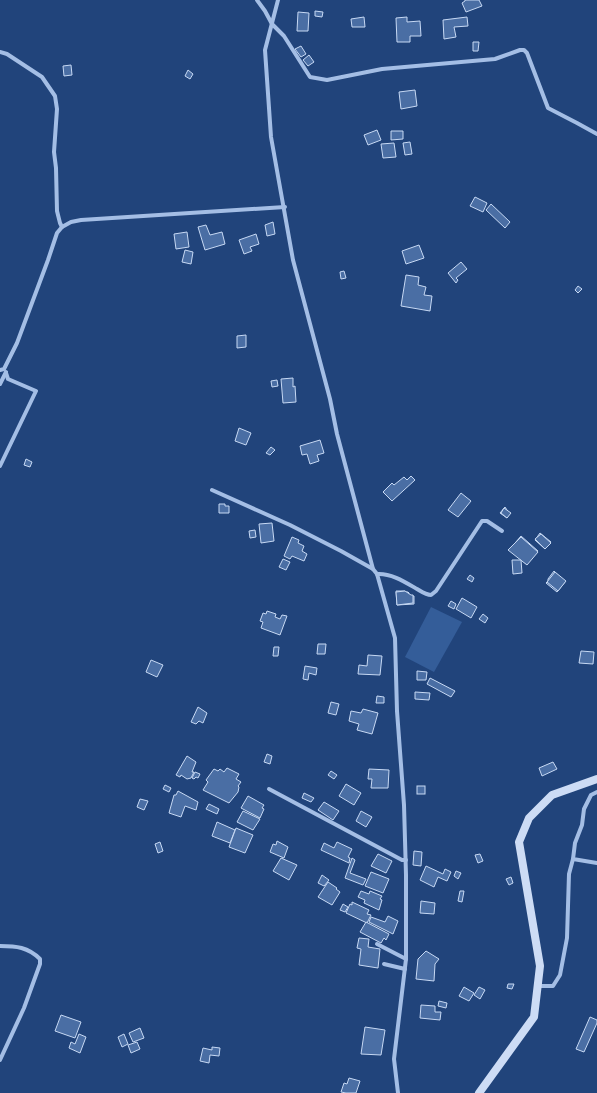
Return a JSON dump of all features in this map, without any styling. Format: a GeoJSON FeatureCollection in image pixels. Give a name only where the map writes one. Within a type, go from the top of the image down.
{"type":"FeatureCollection","features":[{"type":"Feature","properties":{"kind":"main road"},"geometry":{"type":"LineString","coordinates":[[479,1093],[534,1017],[540,966],[519,842],[528,818],[552,795],[597,779]]}},
{"type":"Feature","properties":{"kind":"street"},"geometry":{"type":"LineString","coordinates":[[257,0],[272,24],[284,36],[310,77],[327,80],[382,69],[495,59],[524,50],[527,53],[548,108],[597,134]]}},
{"type":"Feature","properties":{"kind":"street"},"geometry":{"type":"LineString","coordinates":[[278,0],[265,50],[271,137],[294,260],[330,398],[337,434],[373,569]]}},
{"type":"Feature","properties":{"kind":"street"},"geometry":{"type":"LineString","coordinates":[[0,52],[7,54],[42,77],[55,96],[57,109],[54,152],[58,211],[62,226]]}},
{"type":"Feature","properties":{"kind":"street"},"geometry":{"type":"LineString","coordinates":[[0,384],[3,370],[17,343],[57,233],[62,226],[80,220],[285,208]]}},
{"type":"Feature","properties":{"kind":"street"},"geometry":{"type":"LineString","coordinates":[[0,466],[36,391],[8,379],[3,370]]}},
{"type":"Feature","properties":{"kind":"street"},"geometry":{"type":"LineString","coordinates":[[212,490],[290,525],[342,551],[373,569],[377,574],[395,638],[397,712],[404,805],[406,860],[406,959],[394,1059],[398,1093]]}},
{"type":"Feature","properties":{"kind":"street"},"geometry":{"type":"LineString","coordinates":[[377,574],[388,574],[427,595],[431,595],[436,591],[482,521],[487,521],[502,531]]}},
{"type":"Feature","properties":{"kind":"street"},"geometry":{"type":"LineString","coordinates":[[269,789],[402,860],[406,860]]}},
{"type":"Feature","properties":{"kind":"street"},"geometry":{"type":"LineString","coordinates":[[537,986],[553,986],[560,975],[567,938],[569,874],[575,843],[582,826],[584,809],[591,795],[597,792]]}},
{"type":"Feature","properties":{"kind":"street"},"geometry":{"type":"LineString","coordinates":[[573,858],[597,863]]}},
{"type":"Feature","properties":{"kind":"street"},"geometry":{"type":"LineString","coordinates":[[377,944],[406,959]]}},
{"type":"Feature","properties":{"kind":"street"},"geometry":{"type":"LineString","coordinates":[[0,946],[16,946],[34,953],[40,959],[40,964],[24,1008],[0,1060]]}},
{"type":"Feature","properties":{"kind":"street"},"geometry":{"type":"LineString","coordinates":[[384,964],[405,969]]}},
{"type":"Feature","properties":{"kind":"shaded area"},"geometry":{"type":"Polygon","coordinates":[[[431,607],[462,622],[434,672],[405,657],[431,607]]]}},
{"type":"Feature","properties":{"kind":"building"},"geometry":{"type":"Polygon","coordinates":[[[465,0],[479,0],[482,6],[466,12],[462,3],[465,0]]]}},
{"type":"Feature","properties":{"kind":"building"},"geometry":{"type":"Polygon","coordinates":[[[315,11],[323,12],[322,17],[315,16],[315,11]]]}},
{"type":"Feature","properties":{"kind":"building"},"geometry":{"type":"Polygon","coordinates":[[[298,12],[309,13],[308,31],[297,31],[298,12]]]}},
{"type":"Feature","properties":{"kind":"building"},"geometry":{"type":"Polygon","coordinates":[[[364,17],[365,27],[352,27],[351,19],[364,17]]]}},
{"type":"Feature","properties":{"kind":"building"},"geometry":{"type":"Polygon","coordinates":[[[407,17],[407,22],[420,21],[421,36],[410,36],[410,42],[397,42],[396,18],[407,17]]]}},
{"type":"Feature","properties":{"kind":"building"},"geometry":{"type":"Polygon","coordinates":[[[467,17],[468,26],[454,27],[456,37],[444,39],[443,20],[467,17]]]}},
{"type":"Feature","properties":{"kind":"building"},"geometry":{"type":"Polygon","coordinates":[[[473,42],[479,42],[478,51],[473,51],[473,42]]]}},
{"type":"Feature","properties":{"kind":"building"},"geometry":{"type":"Polygon","coordinates":[[[301,46],[306,54],[301,57],[295,49],[301,46]]]}},
{"type":"Feature","properties":{"kind":"building"},"geometry":{"type":"Polygon","coordinates":[[[309,55],[314,62],[308,66],[303,60],[309,55]]]}},
{"type":"Feature","properties":{"kind":"building"},"geometry":{"type":"Polygon","coordinates":[[[71,65],[72,75],[64,76],[63,66],[71,65]]]}},
{"type":"Feature","properties":{"kind":"building"},"geometry":{"type":"Polygon","coordinates":[[[188,70],[193,74],[190,79],[185,76],[188,70]]]}},
{"type":"Feature","properties":{"kind":"building"},"geometry":{"type":"Polygon","coordinates":[[[415,90],[417,106],[401,109],[399,92],[415,90]]]}},
{"type":"Feature","properties":{"kind":"building"},"geometry":{"type":"Polygon","coordinates":[[[377,130],[381,140],[368,145],[364,135],[377,130]]]}},
{"type":"Feature","properties":{"kind":"building"},"geometry":{"type":"Polygon","coordinates":[[[391,131],[403,131],[403,139],[391,140],[391,131]]]}},
{"type":"Feature","properties":{"kind":"building"},"geometry":{"type":"Polygon","coordinates":[[[410,142],[412,154],[405,155],[403,143],[410,142]]]}},
{"type":"Feature","properties":{"kind":"building"},"geometry":{"type":"Polygon","coordinates":[[[394,143],[396,157],[383,158],[381,144],[394,143]]]}},
{"type":"Feature","properties":{"kind":"building"},"geometry":{"type":"Polygon","coordinates":[[[475,197],[487,203],[483,212],[470,206],[475,197]]]}},
{"type":"Feature","properties":{"kind":"building"},"geometry":{"type":"Polygon","coordinates":[[[491,204],[510,222],[505,228],[486,210],[491,204]]]}},
{"type":"Feature","properties":{"kind":"building"},"geometry":{"type":"Polygon","coordinates":[[[273,222],[275,234],[267,236],[265,225],[273,222]]]}},
{"type":"Feature","properties":{"kind":"building"},"geometry":{"type":"Polygon","coordinates":[[[206,225],[210,235],[222,232],[225,244],[205,250],[198,227],[206,225]]]}},
{"type":"Feature","properties":{"kind":"building"},"geometry":{"type":"Polygon","coordinates":[[[187,232],[189,247],[176,249],[174,234],[187,232]]]}},
{"type":"Feature","properties":{"kind":"building"},"geometry":{"type":"Polygon","coordinates":[[[256,234],[259,244],[250,247],[252,251],[244,254],[239,240],[256,234]]]}},
{"type":"Feature","properties":{"kind":"building"},"geometry":{"type":"Polygon","coordinates":[[[419,245],[424,258],[406,264],[402,251],[419,245]]]}},
{"type":"Feature","properties":{"kind":"building"},"geometry":{"type":"Polygon","coordinates":[[[185,250],[193,252],[191,264],[182,262],[185,250]]]}},
{"type":"Feature","properties":{"kind":"building"},"geometry":{"type":"Polygon","coordinates":[[[461,262],[467,269],[456,278],[458,280],[456,283],[448,273],[461,262]]]}},
{"type":"Feature","properties":{"kind":"building"},"geometry":{"type":"Polygon","coordinates":[[[344,271],[346,278],[341,279],[340,272],[344,271]]]}},
{"type":"Feature","properties":{"kind":"building"},"geometry":{"type":"Polygon","coordinates":[[[406,275],[419,277],[418,285],[426,287],[424,295],[432,296],[430,311],[401,306],[406,275]]]}},
{"type":"Feature","properties":{"kind":"building"},"geometry":{"type":"Polygon","coordinates":[[[578,286],[582,289],[578,293],[575,290],[578,286]]]}},
{"type":"Feature","properties":{"kind":"building"},"geometry":{"type":"Polygon","coordinates":[[[246,335],[246,347],[237,348],[237,336],[246,335]]]}},
{"type":"Feature","properties":{"kind":"building"},"geometry":{"type":"Polygon","coordinates":[[[293,378],[296,402],[283,403],[281,379],[293,378]]]}},
{"type":"Feature","properties":{"kind":"building"},"geometry":{"type":"Polygon","coordinates":[[[277,380],[278,386],[272,387],[271,381],[277,380]]]}},
{"type":"Feature","properties":{"kind":"building"},"geometry":{"type":"Polygon","coordinates":[[[239,428],[251,433],[246,445],[235,441],[239,428]]]}},
{"type":"Feature","properties":{"kind":"building"},"geometry":{"type":"Polygon","coordinates":[[[320,440],[324,453],[317,455],[319,461],[310,464],[307,454],[302,455],[300,446],[320,440]]]}},
{"type":"Feature","properties":{"kind":"building"},"geometry":{"type":"Polygon","coordinates":[[[271,447],[275,450],[270,455],[266,453],[271,447]]]}},
{"type":"Feature","properties":{"kind":"building"},"geometry":{"type":"Polygon","coordinates":[[[26,459],[32,462],[30,467],[24,465],[26,459]]]}},
{"type":"Feature","properties":{"kind":"building"},"geometry":{"type":"Polygon","coordinates":[[[411,476],[415,480],[392,501],[383,492],[392,483],[394,485],[404,477],[407,480],[411,476]]]}},
{"type":"Feature","properties":{"kind":"building"},"geometry":{"type":"Polygon","coordinates":[[[461,493],[471,501],[458,517],[448,510],[461,493]]]}},
{"type":"Feature","properties":{"kind":"building"},"geometry":{"type":"Polygon","coordinates":[[[219,504],[229,506],[229,513],[219,513],[219,504]]]}},
{"type":"Feature","properties":{"kind":"building"},"geometry":{"type":"Polygon","coordinates":[[[505,507],[509,513],[507,518],[500,513],[505,507]]]}},
{"type":"Feature","properties":{"kind":"building"},"geometry":{"type":"Polygon","coordinates":[[[504,508],[511,513],[507,518],[501,513],[504,508]]]}},
{"type":"Feature","properties":{"kind":"building"},"geometry":{"type":"Polygon","coordinates":[[[272,523],[274,541],[261,543],[259,524],[272,523]]]}},
{"type":"Feature","properties":{"kind":"building"},"geometry":{"type":"Polygon","coordinates":[[[255,530],[256,537],[250,538],[249,531],[255,530]]]}},
{"type":"Feature","properties":{"kind":"building"},"geometry":{"type":"Polygon","coordinates":[[[540,533],[551,542],[545,549],[535,540],[540,533]]]}},
{"type":"Feature","properties":{"kind":"building"},"geometry":{"type":"Polygon","coordinates":[[[541,534],[551,543],[545,549],[535,539],[541,534]]]}},
{"type":"Feature","properties":{"kind":"building"},"geometry":{"type":"Polygon","coordinates":[[[521,536],[538,551],[526,564],[510,549],[521,536]]]}},
{"type":"Feature","properties":{"kind":"building"},"geometry":{"type":"Polygon","coordinates":[[[292,537],[299,540],[298,543],[304,546],[302,551],[307,554],[304,561],[292,556],[290,559],[284,556],[292,537]]]}},
{"type":"Feature","properties":{"kind":"building"},"geometry":{"type":"Polygon","coordinates":[[[521,537],[538,552],[527,565],[508,550],[521,537]]]}},
{"type":"Feature","properties":{"kind":"building"},"geometry":{"type":"Polygon","coordinates":[[[283,559],[290,562],[286,570],[279,567],[283,559]]]}},
{"type":"Feature","properties":{"kind":"building"},"geometry":{"type":"Polygon","coordinates":[[[512,560],[521,560],[522,573],[513,574],[512,560]]]}},
{"type":"Feature","properties":{"kind":"building"},"geometry":{"type":"Polygon","coordinates":[[[554,571],[565,582],[557,592],[546,583],[554,571]]]}},
{"type":"Feature","properties":{"kind":"building"},"geometry":{"type":"Polygon","coordinates":[[[555,572],[566,581],[558,591],[547,582],[555,572]]]}},
{"type":"Feature","properties":{"kind":"building"},"geometry":{"type":"Polygon","coordinates":[[[470,575],[474,578],[472,582],[467,579],[470,575]]]}},
{"type":"Feature","properties":{"kind":"building"},"geometry":{"type":"Polygon","coordinates":[[[396,591],[405,591],[409,593],[409,596],[414,596],[414,604],[397,605],[396,591]]]}},
{"type":"Feature","properties":{"kind":"building"},"geometry":{"type":"Polygon","coordinates":[[[405,591],[413,595],[413,603],[397,605],[396,592],[405,591]]]}},
{"type":"Feature","properties":{"kind":"building"},"geometry":{"type":"Polygon","coordinates":[[[462,598],[477,607],[471,618],[456,609],[462,598]]]}},
{"type":"Feature","properties":{"kind":"building"},"geometry":{"type":"Polygon","coordinates":[[[451,601],[456,604],[454,609],[448,606],[451,601]]]}},
{"type":"Feature","properties":{"kind":"building"},"geometry":{"type":"Polygon","coordinates":[[[267,611],[276,614],[275,617],[280,619],[282,615],[287,616],[280,635],[261,628],[263,622],[260,621],[263,613],[266,614],[267,611]]]}},
{"type":"Feature","properties":{"kind":"building"},"geometry":{"type":"Polygon","coordinates":[[[483,614],[488,618],[485,623],[479,619],[483,614]]]}},
{"type":"Feature","properties":{"kind":"building"},"geometry":{"type":"Polygon","coordinates":[[[318,644],[326,644],[325,654],[317,654],[318,644]]]}},
{"type":"Feature","properties":{"kind":"building"},"geometry":{"type":"Polygon","coordinates":[[[274,647],[279,647],[278,656],[273,656],[274,647]]]}},
{"type":"Feature","properties":{"kind":"building"},"geometry":{"type":"Polygon","coordinates":[[[581,651],[594,652],[593,664],[579,663],[581,651]]]}},
{"type":"Feature","properties":{"kind":"building"},"geometry":{"type":"Polygon","coordinates":[[[368,655],[382,656],[380,675],[358,674],[359,665],[367,666],[368,655]]]}},
{"type":"Feature","properties":{"kind":"building"},"geometry":{"type":"Polygon","coordinates":[[[151,660],[163,665],[157,677],[146,672],[151,660]]]}},
{"type":"Feature","properties":{"kind":"building"},"geometry":{"type":"Polygon","coordinates":[[[305,666],[317,668],[316,675],[309,673],[308,680],[303,679],[305,666]]]}},
{"type":"Feature","properties":{"kind":"building"},"geometry":{"type":"Polygon","coordinates":[[[417,671],[427,672],[426,680],[417,680],[417,671]]]}},
{"type":"Feature","properties":{"kind":"building"},"geometry":{"type":"Polygon","coordinates":[[[430,678],[455,691],[451,697],[427,684],[430,678]]]}},
{"type":"Feature","properties":{"kind":"building"},"geometry":{"type":"Polygon","coordinates":[[[415,692],[430,693],[429,700],[415,699],[415,692]]]}},
{"type":"Feature","properties":{"kind":"building"},"geometry":{"type":"Polygon","coordinates":[[[377,696],[384,697],[384,703],[376,703],[377,696]]]}},
{"type":"Feature","properties":{"kind":"building"},"geometry":{"type":"Polygon","coordinates":[[[331,702],[339,704],[336,715],[328,713],[331,702]]]}},
{"type":"Feature","properties":{"kind":"building"},"geometry":{"type":"Polygon","coordinates":[[[198,707],[207,713],[203,723],[199,721],[196,724],[191,722],[198,707]]]}},
{"type":"Feature","properties":{"kind":"building"},"geometry":{"type":"Polygon","coordinates":[[[363,709],[378,713],[372,734],[357,730],[359,724],[349,721],[351,711],[361,713],[363,709]]]}},
{"type":"Feature","properties":{"kind":"building"},"geometry":{"type":"Polygon","coordinates":[[[267,754],[272,756],[270,764],[264,762],[267,754]]]}},
{"type":"Feature","properties":{"kind":"building"},"geometry":{"type":"Polygon","coordinates":[[[187,756],[196,762],[191,778],[187,779],[181,775],[180,777],[176,775],[187,756]]]}},
{"type":"Feature","properties":{"kind":"building"},"geometry":{"type":"Polygon","coordinates":[[[553,762],[557,769],[542,776],[539,768],[553,762]]]}},
{"type":"Feature","properties":{"kind":"building"},"geometry":{"type":"Polygon","coordinates":[[[227,768],[239,774],[236,779],[241,782],[238,786],[238,792],[229,803],[203,790],[208,782],[206,780],[214,769],[218,771],[220,769],[224,772],[227,768]]]}},
{"type":"Feature","properties":{"kind":"building"},"geometry":{"type":"Polygon","coordinates":[[[369,769],[389,770],[388,788],[371,788],[372,779],[368,779],[369,769]]]}},
{"type":"Feature","properties":{"kind":"building"},"geometry":{"type":"Polygon","coordinates":[[[331,771],[337,775],[334,779],[328,775],[331,771]]]}},
{"type":"Feature","properties":{"kind":"building"},"geometry":{"type":"Polygon","coordinates":[[[195,772],[200,774],[198,778],[196,777],[194,779],[192,778],[195,772]]]}},
{"type":"Feature","properties":{"kind":"building"},"geometry":{"type":"Polygon","coordinates":[[[346,784],[361,793],[354,805],[339,796],[346,784]]]}},
{"type":"Feature","properties":{"kind":"building"},"geometry":{"type":"Polygon","coordinates":[[[165,785],[171,788],[169,792],[163,789],[165,785]]]}},
{"type":"Feature","properties":{"kind":"building"},"geometry":{"type":"Polygon","coordinates":[[[417,786],[425,786],[425,794],[417,794],[417,786]]]}},
{"type":"Feature","properties":{"kind":"building"},"geometry":{"type":"Polygon","coordinates":[[[178,791],[198,802],[196,810],[185,806],[181,817],[169,813],[174,795],[176,795],[178,791]]]}},
{"type":"Feature","properties":{"kind":"building"},"geometry":{"type":"Polygon","coordinates":[[[304,793],[314,798],[311,802],[302,798],[304,793]]]}},
{"type":"Feature","properties":{"kind":"building"},"geometry":{"type":"Polygon","coordinates":[[[248,796],[264,805],[260,818],[241,808],[248,796]]]}},
{"type":"Feature","properties":{"kind":"building"},"geometry":{"type":"Polygon","coordinates":[[[140,799],[148,801],[144,810],[137,807],[140,799]]]}},
{"type":"Feature","properties":{"kind":"building"},"geometry":{"type":"Polygon","coordinates":[[[324,802],[339,811],[333,820],[318,810],[324,802]]]}},
{"type":"Feature","properties":{"kind":"building"},"geometry":{"type":"Polygon","coordinates":[[[209,804],[219,809],[217,814],[206,809],[209,804]]]}},
{"type":"Feature","properties":{"kind":"building"},"geometry":{"type":"Polygon","coordinates":[[[243,811],[260,819],[253,830],[237,822],[243,811]]]}},
{"type":"Feature","properties":{"kind":"building"},"geometry":{"type":"Polygon","coordinates":[[[361,811],[372,817],[366,827],[356,821],[361,811]]]}},
{"type":"Feature","properties":{"kind":"building"},"geometry":{"type":"Polygon","coordinates":[[[217,822],[235,830],[230,843],[212,836],[217,822]]]}},
{"type":"Feature","properties":{"kind":"building"},"geometry":{"type":"Polygon","coordinates":[[[236,828],[253,835],[245,853],[229,847],[236,828]]]}},
{"type":"Feature","properties":{"kind":"building"},"geometry":{"type":"Polygon","coordinates":[[[277,841],[288,847],[284,858],[270,852],[273,844],[276,845],[277,841]]]}},
{"type":"Feature","properties":{"kind":"building"},"geometry":{"type":"Polygon","coordinates":[[[160,842],[163,851],[158,853],[155,844],[160,842]]]}},
{"type":"Feature","properties":{"kind":"building"},"geometry":{"type":"Polygon","coordinates":[[[337,842],[352,849],[348,857],[350,858],[349,863],[321,850],[324,843],[334,848],[337,842]]]}},
{"type":"Feature","properties":{"kind":"building"},"geometry":{"type":"Polygon","coordinates":[[[414,851],[422,852],[421,866],[413,865],[414,851]]]}},
{"type":"Feature","properties":{"kind":"building"},"geometry":{"type":"Polygon","coordinates":[[[378,854],[392,861],[386,873],[371,866],[378,854]]]}},
{"type":"Feature","properties":{"kind":"building"},"geometry":{"type":"Polygon","coordinates":[[[480,854],[483,861],[478,863],[475,855],[480,854]]]}},
{"type":"Feature","properties":{"kind":"building"},"geometry":{"type":"Polygon","coordinates":[[[281,858],[297,865],[289,880],[273,871],[281,858]]]}},
{"type":"Feature","properties":{"kind":"building"},"geometry":{"type":"Polygon","coordinates":[[[352,858],[355,860],[350,873],[366,879],[363,885],[345,878],[352,858]]]}},
{"type":"Feature","properties":{"kind":"building"},"geometry":{"type":"Polygon","coordinates":[[[426,866],[443,874],[445,869],[451,872],[447,881],[438,877],[434,887],[420,880],[426,866]]]}},
{"type":"Feature","properties":{"kind":"building"},"geometry":{"type":"Polygon","coordinates":[[[456,871],[461,873],[458,879],[454,876],[456,871]]]}},
{"type":"Feature","properties":{"kind":"building"},"geometry":{"type":"Polygon","coordinates":[[[371,872],[389,879],[383,893],[365,886],[371,872]]]}},
{"type":"Feature","properties":{"kind":"building"},"geometry":{"type":"Polygon","coordinates":[[[322,875],[329,880],[324,886],[318,883],[322,875]]]}},
{"type":"Feature","properties":{"kind":"building"},"geometry":{"type":"Polygon","coordinates":[[[511,877],[513,883],[509,885],[506,879],[511,877]]]}},
{"type":"Feature","properties":{"kind":"building"},"geometry":{"type":"Polygon","coordinates":[[[328,882],[340,892],[332,905],[318,897],[328,882]]]}},
{"type":"Feature","properties":{"kind":"building"},"geometry":{"type":"Polygon","coordinates":[[[361,891],[369,894],[370,891],[382,896],[380,899],[382,900],[379,910],[364,903],[365,900],[358,897],[361,891]]]}},
{"type":"Feature","properties":{"kind":"building"},"geometry":{"type":"Polygon","coordinates":[[[460,891],[464,891],[462,902],[458,901],[460,891]]]}},
{"type":"Feature","properties":{"kind":"building"},"geometry":{"type":"Polygon","coordinates":[[[421,901],[435,903],[434,914],[420,913],[421,901]]]}},
{"type":"Feature","properties":{"kind":"building"},"geometry":{"type":"Polygon","coordinates":[[[352,902],[369,910],[367,914],[371,915],[367,923],[346,913],[350,904],[352,905],[352,902]]]}},
{"type":"Feature","properties":{"kind":"building"},"geometry":{"type":"Polygon","coordinates":[[[343,904],[348,907],[345,912],[340,910],[343,904]]]}},
{"type":"Feature","properties":{"kind":"building"},"geometry":{"type":"Polygon","coordinates":[[[388,916],[398,921],[393,934],[369,922],[371,917],[385,922],[388,916]]]}},
{"type":"Feature","properties":{"kind":"building"},"geometry":{"type":"Polygon","coordinates":[[[366,922],[389,934],[386,940],[384,938],[381,943],[360,932],[366,922]]]}},
{"type":"Feature","properties":{"kind":"building"},"geometry":{"type":"Polygon","coordinates":[[[359,938],[369,939],[368,947],[380,949],[378,968],[359,965],[361,949],[357,948],[359,938]]]}},
{"type":"Feature","properties":{"kind":"building"},"geometry":{"type":"Polygon","coordinates":[[[426,951],[439,959],[435,964],[434,981],[416,979],[418,959],[426,951]]]}},
{"type":"Feature","properties":{"kind":"building"},"geometry":{"type":"Polygon","coordinates":[[[508,984],[514,984],[512,989],[507,988],[508,984]]]}},
{"type":"Feature","properties":{"kind":"building"},"geometry":{"type":"Polygon","coordinates":[[[464,987],[474,993],[469,1001],[459,996],[464,987]]]}},
{"type":"Feature","properties":{"kind":"building"},"geometry":{"type":"Polygon","coordinates":[[[479,987],[485,990],[480,999],[474,995],[479,987]]]}},
{"type":"Feature","properties":{"kind":"building"},"geometry":{"type":"Polygon","coordinates":[[[439,1001],[447,1003],[446,1008],[438,1006],[439,1001]]]}},
{"type":"Feature","properties":{"kind":"building"},"geometry":{"type":"Polygon","coordinates":[[[421,1005],[435,1006],[435,1012],[441,1012],[440,1020],[420,1018],[421,1005]]]}},
{"type":"Feature","properties":{"kind":"building"},"geometry":{"type":"Polygon","coordinates":[[[61,1015],[81,1022],[75,1038],[55,1031],[61,1015]]]}},
{"type":"Feature","properties":{"kind":"building"},"geometry":{"type":"Polygon","coordinates":[[[590,1017],[597,1020],[597,1023],[584,1052],[576,1049],[590,1017]]]}},
{"type":"Feature","properties":{"kind":"building"},"geometry":{"type":"Polygon","coordinates":[[[365,1027],[385,1030],[381,1055],[361,1054],[365,1027]]]}},
{"type":"Feature","properties":{"kind":"building"},"geometry":{"type":"Polygon","coordinates":[[[140,1028],[144,1038],[133,1042],[129,1033],[140,1028]]]}},
{"type":"Feature","properties":{"kind":"building"},"geometry":{"type":"Polygon","coordinates":[[[79,1034],[86,1037],[80,1053],[69,1048],[71,1042],[75,1044],[79,1034]]]}},
{"type":"Feature","properties":{"kind":"building"},"geometry":{"type":"Polygon","coordinates":[[[124,1034],[128,1044],[122,1047],[118,1037],[124,1034]]]}},
{"type":"Feature","properties":{"kind":"building"},"geometry":{"type":"Polygon","coordinates":[[[137,1042],[140,1049],[131,1053],[128,1045],[137,1042]]]}},
{"type":"Feature","properties":{"kind":"building"},"geometry":{"type":"Polygon","coordinates":[[[212,1047],[220,1048],[219,1056],[210,1055],[209,1063],[200,1061],[203,1048],[212,1050],[212,1047]]]}},
{"type":"Feature","properties":{"kind":"building"},"geometry":{"type":"Polygon","coordinates":[[[349,1078],[360,1081],[356,1093],[341,1092],[344,1083],[347,1084],[349,1078]]]}}]}
